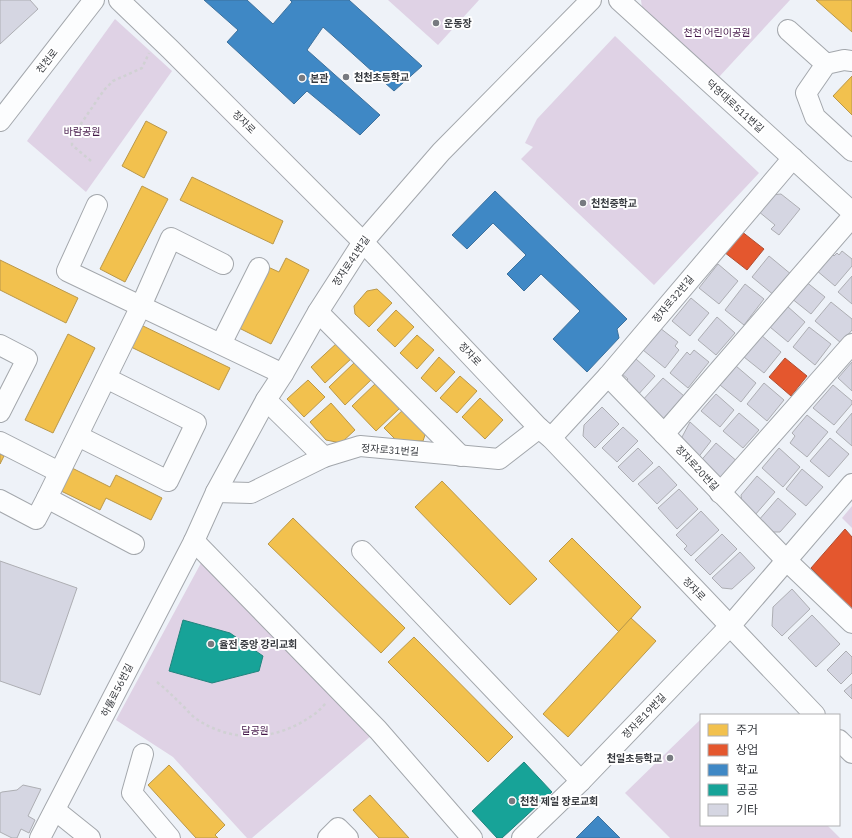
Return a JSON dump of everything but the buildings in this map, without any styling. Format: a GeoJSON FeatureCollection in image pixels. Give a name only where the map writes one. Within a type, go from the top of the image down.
{"type":"FeatureCollection","features":[{"type":"Feature","properties":{"kind":"street","name":"천천로"},"geometry":{"type":"LineString","coordinates":[[0,121],[94,0]]}},
{"type":"Feature","properties":{"kind":"street","name":"정자로"},"geometry":{"type":"LineString","coordinates":[[118,0],[170,49],[363,242],[814,714]]}},
{"type":"Feature","properties":{"kind":"street","name":"덕영대로511번길"},"geometry":{"type":"LineString","coordinates":[[619,0],[852,212]]}},
{"type":"Feature","properties":{"kind":"street","name":"정자로41번길"},"geometry":{"type":"LineString","coordinates":[[194,541],[216,492],[266,400],[283,374],[318,312],[363,242],[441,152],[588,3]]}},
{"type":"Feature","properties":{"kind":"street"},"geometry":{"type":"LineString","coordinates":[[788,30],[826,64]]}},
{"type":"Feature","properties":{"kind":"street"},"geometry":{"type":"LineString","coordinates":[[852,61],[844,60],[826,64],[806,93],[814,117],[852,151]]}},
{"type":"Feature","properties":{"kind":"street","name":"정자로32번길"},"geometry":{"type":"LineString","coordinates":[[545,433],[608,376],[793,158]]}},
{"type":"Feature","properties":{"kind":"street"},"geometry":{"type":"LineString","coordinates":[[97,206],[66,271],[283,374]]}},
{"type":"Feature","properties":{"kind":"street"},"geometry":{"type":"LineString","coordinates":[[664,434],[852,217]]}},
{"type":"Feature","properties":{"kind":"street"},"geometry":{"type":"LineString","coordinates":[[0,500],[36,520],[141,306],[171,238],[223,264]]}},
{"type":"Feature","properties":{"kind":"street"},"geometry":{"type":"LineString","coordinates":[[221,344],[259,268]]}},
{"type":"Feature","properties":{"kind":"street"},"geometry":{"type":"LineString","coordinates":[[318,312],[461,456]]}},
{"type":"Feature","properties":{"kind":"street"},"geometry":{"type":"LineString","coordinates":[[720,493],[852,344]]}},
{"type":"Feature","properties":{"kind":"street"},"geometry":{"type":"LineString","coordinates":[[0,346],[27,359],[0,412]]}},
{"type":"Feature","properties":{"kind":"street","name":"정자로20번길"},"geometry":{"type":"LineString","coordinates":[[608,376],[786,560],[852,623]]}},
{"type":"Feature","properties":{"kind":"street"},"geometry":{"type":"LineString","coordinates":[[78,436],[168,481],[196,423],[106,378]]}},
{"type":"Feature","properties":{"kind":"street"},"geometry":{"type":"LineString","coordinates":[[266,400],[324,457]]}},
{"type":"Feature","properties":{"kind":"street","name":"정자로31번길"},"geometry":{"type":"LineString","coordinates":[[216,492],[251,493],[324,457],[360,446],[499,459],[545,433]]}},
{"type":"Feature","properties":{"kind":"street"},"geometry":{"type":"LineString","coordinates":[[0,442],[59,472]]}},
{"type":"Feature","properties":{"kind":"street"},"geometry":{"type":"LineString","coordinates":[[730,626],[852,484]]}},
{"type":"Feature","properties":{"kind":"street"},"geometry":{"type":"LineString","coordinates":[[47,498],[134,544]]}},
{"type":"Feature","properties":{"kind":"street"},"geometry":{"type":"LineString","coordinates":[[194,541],[378,730],[472,838]]}},
{"type":"Feature","properties":{"kind":"street","name":"하률로56번길"},"geometry":{"type":"LineString","coordinates":[[40,838],[194,541]]}},
{"type":"Feature","properties":{"kind":"street"},"geometry":{"type":"LineString","coordinates":[[362,551],[581,781]]}},
{"type":"Feature","properties":{"kind":"street","name":"정자로19번길"},"geometry":{"type":"LineString","coordinates":[[522,838],[581,781],[730,626]]}},
{"type":"Feature","properties":{"kind":"street"},"geometry":{"type":"LineString","coordinates":[[840,741],[852,753]]}},
{"type":"Feature","properties":{"kind":"street"},"geometry":{"type":"LineString","coordinates":[[144,754],[132,793],[170,838]]}},
{"type":"Feature","properties":{"kind":"street"},"geometry":{"type":"LineString","coordinates":[[55,810],[90,838]]}},
{"type":"Feature","properties":{"kind":"street"},"geometry":{"type":"LineString","coordinates":[[328,838],[338,828],[348,838]]}},
{"type":"Feature","properties":{"kind":"path"},"geometry":{"type":"LineString","coordinates":[[90,161],[72,145],[72,136],[104,90],[113,81],[142,68],[150,51]]}},
{"type":"Feature","properties":{"kind":"path"},"geometry":{"type":"LineString","coordinates":[[157,682],[194,717],[210,727],[226,733],[245,736],[269,735],[294,727],[314,715],[339,689]]}},
{"type":"Feature","properties":{"kind":"green space","name":"운동장"},"geometry":{"type":"Polygon","coordinates":[[[388,0],[479,0],[438,45],[388,0]]]}},
{"type":"Feature","properties":{"kind":"green space","name":"천천 어린이공원"},"geometry":{"type":"Polygon","coordinates":[[[641,0],[790,0],[719,77],[642,8],[641,0]]]}},
{"type":"Feature","properties":{"kind":"green space","name":"바람공원"},"geometry":{"type":"Polygon","coordinates":[[[115,19],[172,71],[86,192],[27,141],[115,19]]]}},
{"type":"Feature","properties":{"kind":"green space"},"geometry":{"type":"Polygon","coordinates":[[[615,36],[759,173],[654,285],[521,159],[533,147],[525,143],[537,119],[615,36]]]}},
{"type":"Feature","properties":{"kind":"green space"},"geometry":{"type":"Polygon","coordinates":[[[852,506],[852,528],[842,518],[852,506]]]}},
{"type":"Feature","properties":{"kind":"green space","name":"달공원"},"geometry":{"type":"Polygon","coordinates":[[[201,563],[372,735],[252,838],[247,838],[173,757],[116,720],[201,563]]]}},
{"type":"Feature","properties":{"kind":"green space"},"geometry":{"type":"Polygon","coordinates":[[[700,720],[700,826],[828,826],[840,838],[670,838],[625,793],[700,720]]]}},
{"type":"Feature","properties":{"kind":"place","name":"운동장"},"geometry":{"type":"Point","coordinates":[436,23]}},
{"type":"Feature","properties":{"kind":"place","name":"천천초등학교"},"geometry":{"type":"Point","coordinates":[346,77]}},
{"type":"Feature","properties":{"kind":"place","name":"본관"},"geometry":{"type":"Point","coordinates":[302,78]}},
{"type":"Feature","properties":{"kind":"place","name":"천천중학교"},"geometry":{"type":"Point","coordinates":[583,203]}},
{"type":"Feature","properties":{"kind":"place","name":"율전 중앙 강리교회"},"geometry":{"type":"Point","coordinates":[211,644]}},
{"type":"Feature","properties":{"kind":"place","name":"천일초등학교"},"geometry":{"type":"Point","coordinates":[670,758]}},
{"type":"Feature","properties":{"kind":"place","name":"천천 제일 장로교회"},"geometry":{"type":"Point","coordinates":[512,801]}}]}
